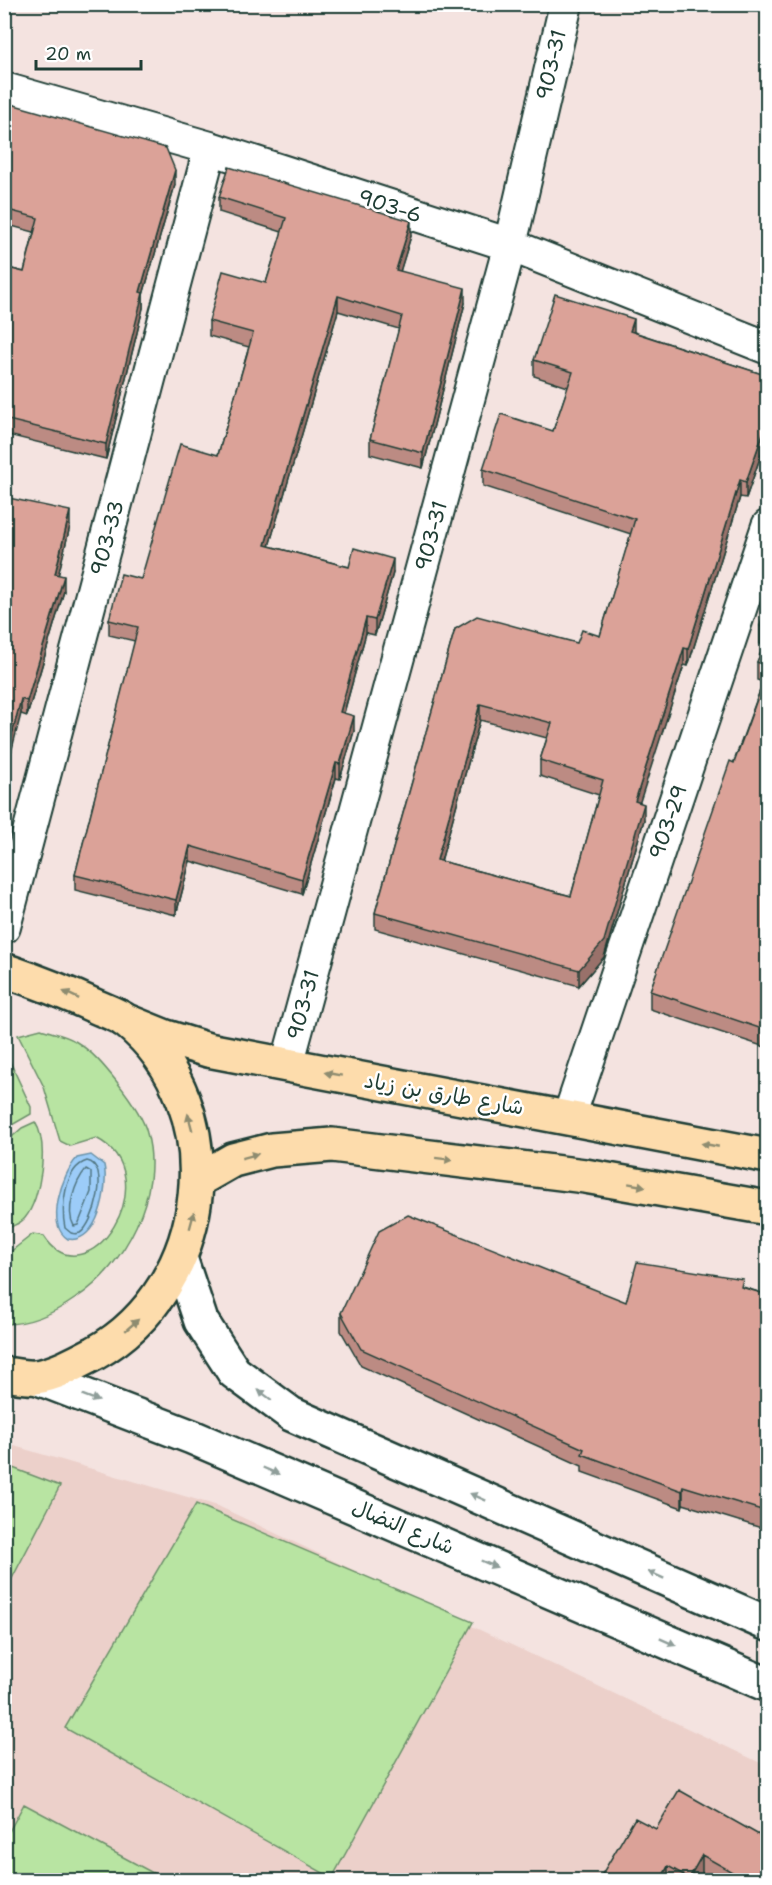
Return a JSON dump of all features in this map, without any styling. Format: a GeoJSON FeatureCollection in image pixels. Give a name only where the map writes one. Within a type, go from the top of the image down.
{"type":"FeatureCollection","features":[{"type":"Feature","properties":{"kind":"main road","name":"شارع طارق بن زياد"},"geometry":{"type":"LineString","coordinates":[[4,970],[61,990],[166,1037],[208,1050],[768,1156]]}},
{"type":"Feature","properties":{"kind":"main road"},"geometry":{"type":"LineString","coordinates":[[20,1375],[75,1364],[111,1344],[142,1317],[167,1284],[180,1258],[194,1214],[198,1180],[196,1150],[190,1120],[179,1091],[165,1065],[124,1020]]}},
{"type":"Feature","properties":{"kind":"main road"},"geometry":{"type":"LineString","coordinates":[[198,1180],[233,1160],[272,1150],[332,1145],[585,1176],[768,1208]]}},
{"type":"Feature","properties":{"kind":"main road"},"geometry":{"type":"LineString","coordinates":[[180,1258],[201,1321],[234,1372],[291,1414],[768,1624]]}},
{"type":"Feature","properties":{"kind":"main road","name":"شارع النضال"},"geometry":{"type":"LineString","coordinates":[[20,1375],[192,1437],[768,1685]]}},
{"type":"Feature","properties":{"kind":"street","name":"903-31"},"geometry":{"type":"LineString","coordinates":[[286,1065],[510,245],[566,4]]}},
{"type":"Feature","properties":{"kind":"street","name":"903-6"},"geometry":{"type":"LineString","coordinates":[[4,89],[210,148],[510,245],[768,348]]}},
{"type":"Feature","properties":{"kind":"street","name":"903-33"},"geometry":{"type":"LineString","coordinates":[[4,927],[210,148]]}},
{"type":"Feature","properties":{"kind":"street","name":"903-29"},"geometry":{"type":"LineString","coordinates":[[569,1117],[768,526]]}},
{"type":"Feature","properties":{"kind":"shaded area"},"geometry":{"type":"Polygon","coordinates":[[[4,1443],[218,1506],[767,1766],[767,1880],[5,1880],[4,1443]]]}},
{"type":"Feature","properties":{"kind":"green space"},"geometry":{"type":"Polygon","coordinates":[[[41,1029],[67,1037],[93,1054],[126,1093],[139,1113],[147,1133],[151,1156],[150,1180],[145,1203],[136,1226],[124,1248],[94,1284],[60,1308],[24,1322],[5,1324],[5,1256],[33,1234],[44,1236],[62,1253],[81,1254],[99,1244],[114,1226],[123,1203],[125,1179],[117,1156],[96,1138],[70,1146],[60,1141],[44,1087],[18,1035],[41,1029]]]}},
{"type":"Feature","properties":{"kind":"green space"},"geometry":{"type":"Polygon","coordinates":[[[5,1051],[31,1107],[31,1114],[5,1129],[5,1051]]]}},
{"type":"Feature","properties":{"kind":"green space"},"geometry":{"type":"Polygon","coordinates":[[[35,1122],[42,1143],[39,1185],[31,1209],[25,1218],[9,1228],[5,1223],[5,1143],[22,1128],[35,1122]]]}},
{"type":"Feature","properties":{"kind":"green space"},"geometry":{"type":"Polygon","coordinates":[[[5,1465],[60,1486],[5,1592],[5,1465]]]}},
{"type":"Feature","properties":{"kind":"green space"},"geometry":{"type":"Polygon","coordinates":[[[196,1504],[473,1622],[332,1878],[65,1728],[196,1504]]]}},
{"type":"Feature","properties":{"kind":"green space"},"geometry":{"type":"Polygon","coordinates":[[[24,1804],[166,1880],[5,1880],[5,1839],[24,1804]]]}},
{"type":"Feature","properties":{"kind":"water"},"geometry":{"type":"Polygon","coordinates":[[[91,1155],[104,1165],[103,1200],[94,1224],[87,1233],[78,1238],[68,1239],[61,1232],[58,1223],[58,1199],[61,1187],[77,1158],[91,1155]]]}},
{"type":"Feature","properties":{"kind":"building"},"geometry":{"type":"Polygon","coordinates":[[[4,102],[166,148],[175,170],[140,292],[143,293],[106,444],[4,419],[4,267],[24,272],[38,218],[4,209],[4,102]]]}},
{"type":"Feature","properties":{"kind":"building"},"geometry":{"type":"Polygon","coordinates":[[[229,167],[411,221],[396,270],[465,288],[423,453],[370,439],[402,316],[338,296],[265,545],[349,567],[354,548],[393,559],[375,620],[366,618],[340,712],[354,716],[340,764],[336,763],[302,879],[190,846],[176,900],[75,875],[138,627],[109,620],[121,574],[141,579],[180,444],[218,455],[253,333],[209,321],[223,271],[266,283],[286,218],[219,197],[229,167]]]}},
{"type":"Feature","properties":{"kind":"building"},"geometry":{"type":"Polygon","coordinates":[[[555,294],[634,319],[630,331],[768,376],[768,419],[746,482],[740,480],[688,649],[684,648],[635,801],[644,804],[604,941],[579,970],[375,913],[455,629],[477,616],[577,643],[582,630],[600,636],[635,519],[483,469],[501,414],[553,431],[573,372],[534,360],[555,294]],[[480,704],[437,860],[571,896],[603,780],[540,760],[552,723],[480,704]]]}},
{"type":"Feature","properties":{"kind":"building"},"geometry":{"type":"Polygon","coordinates":[[[4,497],[70,511],[55,574],[64,576],[27,701],[21,699],[4,765],[4,497]]]}},
{"type":"Feature","properties":{"kind":"building"},"geometry":{"type":"Polygon","coordinates":[[[768,604],[768,629],[760,626],[768,604]]]}},
{"type":"Feature","properties":{"kind":"building"},"geometry":{"type":"Polygon","coordinates":[[[768,636],[768,666],[757,662],[768,636]]]}},
{"type":"Feature","properties":{"kind":"building"},"geometry":{"type":"Polygon","coordinates":[[[768,669],[768,1031],[650,991],[730,761],[734,763],[768,669]]]}},
{"type":"Feature","properties":{"kind":"building"},"geometry":{"type":"Polygon","coordinates":[[[408,1215],[626,1302],[637,1262],[743,1279],[741,1287],[768,1295],[768,1512],[683,1486],[682,1491],[582,1454],[584,1449],[361,1349],[341,1313],[379,1231],[408,1215]]]}},
{"type":"Feature","properties":{"kind":"building"},"geometry":{"type":"Polygon","coordinates":[[[679,1790],[768,1840],[768,1881],[748,1881],[702,1855],[689,1878],[668,1866],[660,1881],[598,1881],[635,1818],[656,1829],[679,1790]]]}}]}
